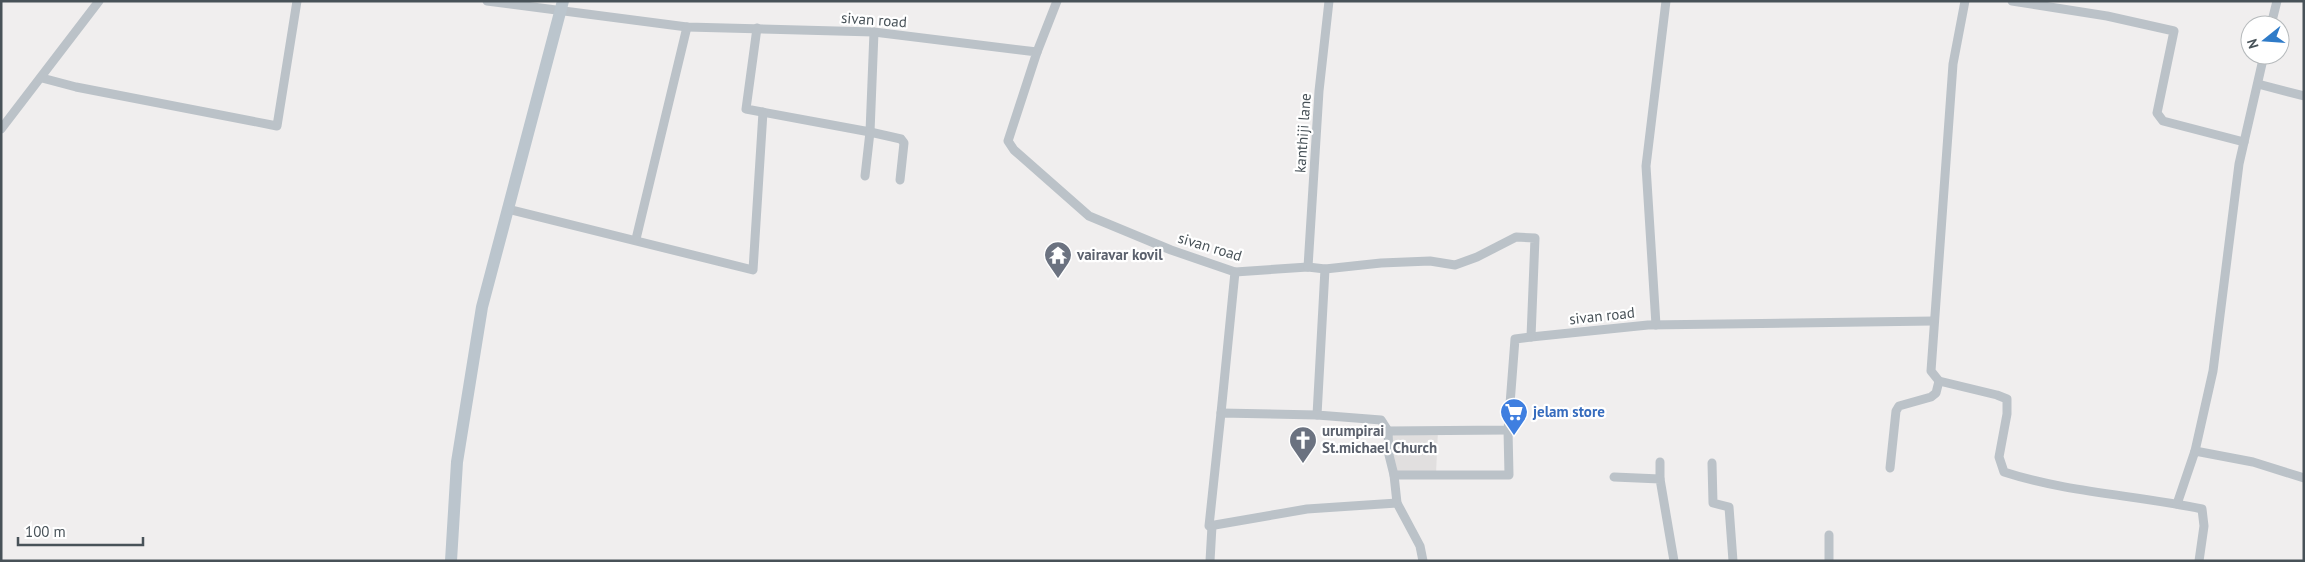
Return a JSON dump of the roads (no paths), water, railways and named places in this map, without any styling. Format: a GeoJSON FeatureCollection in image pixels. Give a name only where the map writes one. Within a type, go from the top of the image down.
{"type":"FeatureCollection","features":[{"type":"Feature","properties":{"kind":"street"},"geometry":{"type":"LineString","coordinates":[[42,78],[76,87],[277,126],[297,1]]}},
{"type":"Feature","properties":{"kind":"street","name":"sivan road"},"geometry":{"type":"LineString","coordinates":[[487,1],[561,6],[687,27],[874,32],[1037,52],[1008,141],[1014,150],[1089,216],[1171,250],[1236,272],[1308,267],[1325,269],[1381,263],[1420,262],[1455,265],[1477,257],[1516,237],[1535,238],[1531,337],[1656,325],[1932,321]]}},
{"type":"Feature","properties":{"kind":"street"},"geometry":{"type":"LineString","coordinates":[[1037,52],[1057,1]]}},
{"type":"Feature","properties":{"kind":"street","name":"kanthiji lane"},"geometry":{"type":"LineString","coordinates":[[1308,267],[1319,92],[1328,1]]}},
{"type":"Feature","properties":{"kind":"street"},"geometry":{"type":"LineString","coordinates":[[1656,325],[1646,166],[1666,1]]}},
{"type":"Feature","properties":{"kind":"street"},"geometry":{"type":"LineString","coordinates":[[1965,1],[1953,64],[1932,321],[1931,371],[1939,381],[2007,399],[2007,414],[1999,457],[2004,472],[2031,481],[2100,494],[2176,504],[2202,510],[2204,526],[2199,561]]}},
{"type":"Feature","properties":{"kind":"street"},"geometry":{"type":"LineString","coordinates":[[2012,1],[2107,16],[2174,30],[2157,113],[2163,121],[2244,142]]}},
{"type":"Feature","properties":{"kind":"street"},"geometry":{"type":"LineString","coordinates":[[2273,15],[2276,1]]}},
{"type":"Feature","properties":{"kind":"street"},"geometry":{"type":"LineString","coordinates":[[1,129],[42,78],[98,2]]}},
{"type":"Feature","properties":{"kind":"street"},"geometry":{"type":"LineString","coordinates":[[451,561],[457,462],[482,307],[561,6]]}},
{"type":"Feature","properties":{"kind":"street"},"geometry":{"type":"LineString","coordinates":[[636,239],[687,27]]}},
{"type":"Feature","properties":{"kind":"street"},"geometry":{"type":"LineString","coordinates":[[757,28],[745,105],[746,109],[901,139],[904,143],[900,180]]}},
{"type":"Feature","properties":{"kind":"street"},"geometry":{"type":"LineString","coordinates":[[865,176],[870,132],[874,32]]}},
{"type":"Feature","properties":{"kind":"street"},"geometry":{"type":"LineString","coordinates":[[2176,504],[2195,451],[2213,371],[2239,164],[2262,65]]}},
{"type":"Feature","properties":{"kind":"street"},"geometry":{"type":"LineString","coordinates":[[2258,84],[2304,96]]}},
{"type":"Feature","properties":{"kind":"street"},"geometry":{"type":"LineString","coordinates":[[508,209],[636,239],[753,270],[763,112]]}},
{"type":"Feature","properties":{"kind":"street"},"geometry":{"type":"LineString","coordinates":[[1316,415],[1325,269]]}},
{"type":"Feature","properties":{"kind":"street"},"geometry":{"type":"LineString","coordinates":[[1210,561],[1212,526],[1209,526],[1236,272]]}},
{"type":"Feature","properties":{"kind":"street"},"geometry":{"type":"LineString","coordinates":[[1394,475],[1509,474],[1508,430],[1515,339],[1531,337]]}},
{"type":"Feature","properties":{"kind":"street"},"geometry":{"type":"LineString","coordinates":[[1890,468],[1896,411],[1899,406],[1931,397],[1936,393],[1939,381]]}},
{"type":"Feature","properties":{"kind":"street"},"geometry":{"type":"LineString","coordinates":[[1221,412],[1316,415],[1381,420],[1388,431],[1389,455],[1394,475],[1397,503],[1420,546],[1423,561]]}},
{"type":"Feature","properties":{"kind":"street"},"geometry":{"type":"LineString","coordinates":[[1388,431],[1508,430]]}},
{"type":"Feature","properties":{"kind":"street"},"geometry":{"type":"LineString","coordinates":[[2195,451],[2253,462],[2304,478]]}},
{"type":"Feature","properties":{"kind":"street"},"geometry":{"type":"LineString","coordinates":[[1660,462],[1660,478],[1674,561]]}},
{"type":"Feature","properties":{"kind":"street"},"geometry":{"type":"LineString","coordinates":[[1712,463],[1713,503],[1729,508],[1733,561]]}},
{"type":"Feature","properties":{"kind":"street"},"geometry":{"type":"LineString","coordinates":[[1614,477],[1660,478]]}},
{"type":"Feature","properties":{"kind":"street"},"geometry":{"type":"LineString","coordinates":[[1212,526],[1307,509],[1397,503]]}},
{"type":"Feature","properties":{"kind":"street"},"geometry":{"type":"LineString","coordinates":[[1829,535],[1829,561]]}},
{"type":"Feature","properties":{"kind":"place","name":"vairavar kovil"},"geometry":{"type":"Point","coordinates":[1058,279]}},
{"type":"Feature","properties":{"kind":"place","name":"jelam store"},"geometry":{"type":"Point","coordinates":[1514,436]}},
{"type":"Feature","properties":{"kind":"place","name":"urumpirai St.michael Church"},"geometry":{"type":"Point","coordinates":[1303,464]}}]}
